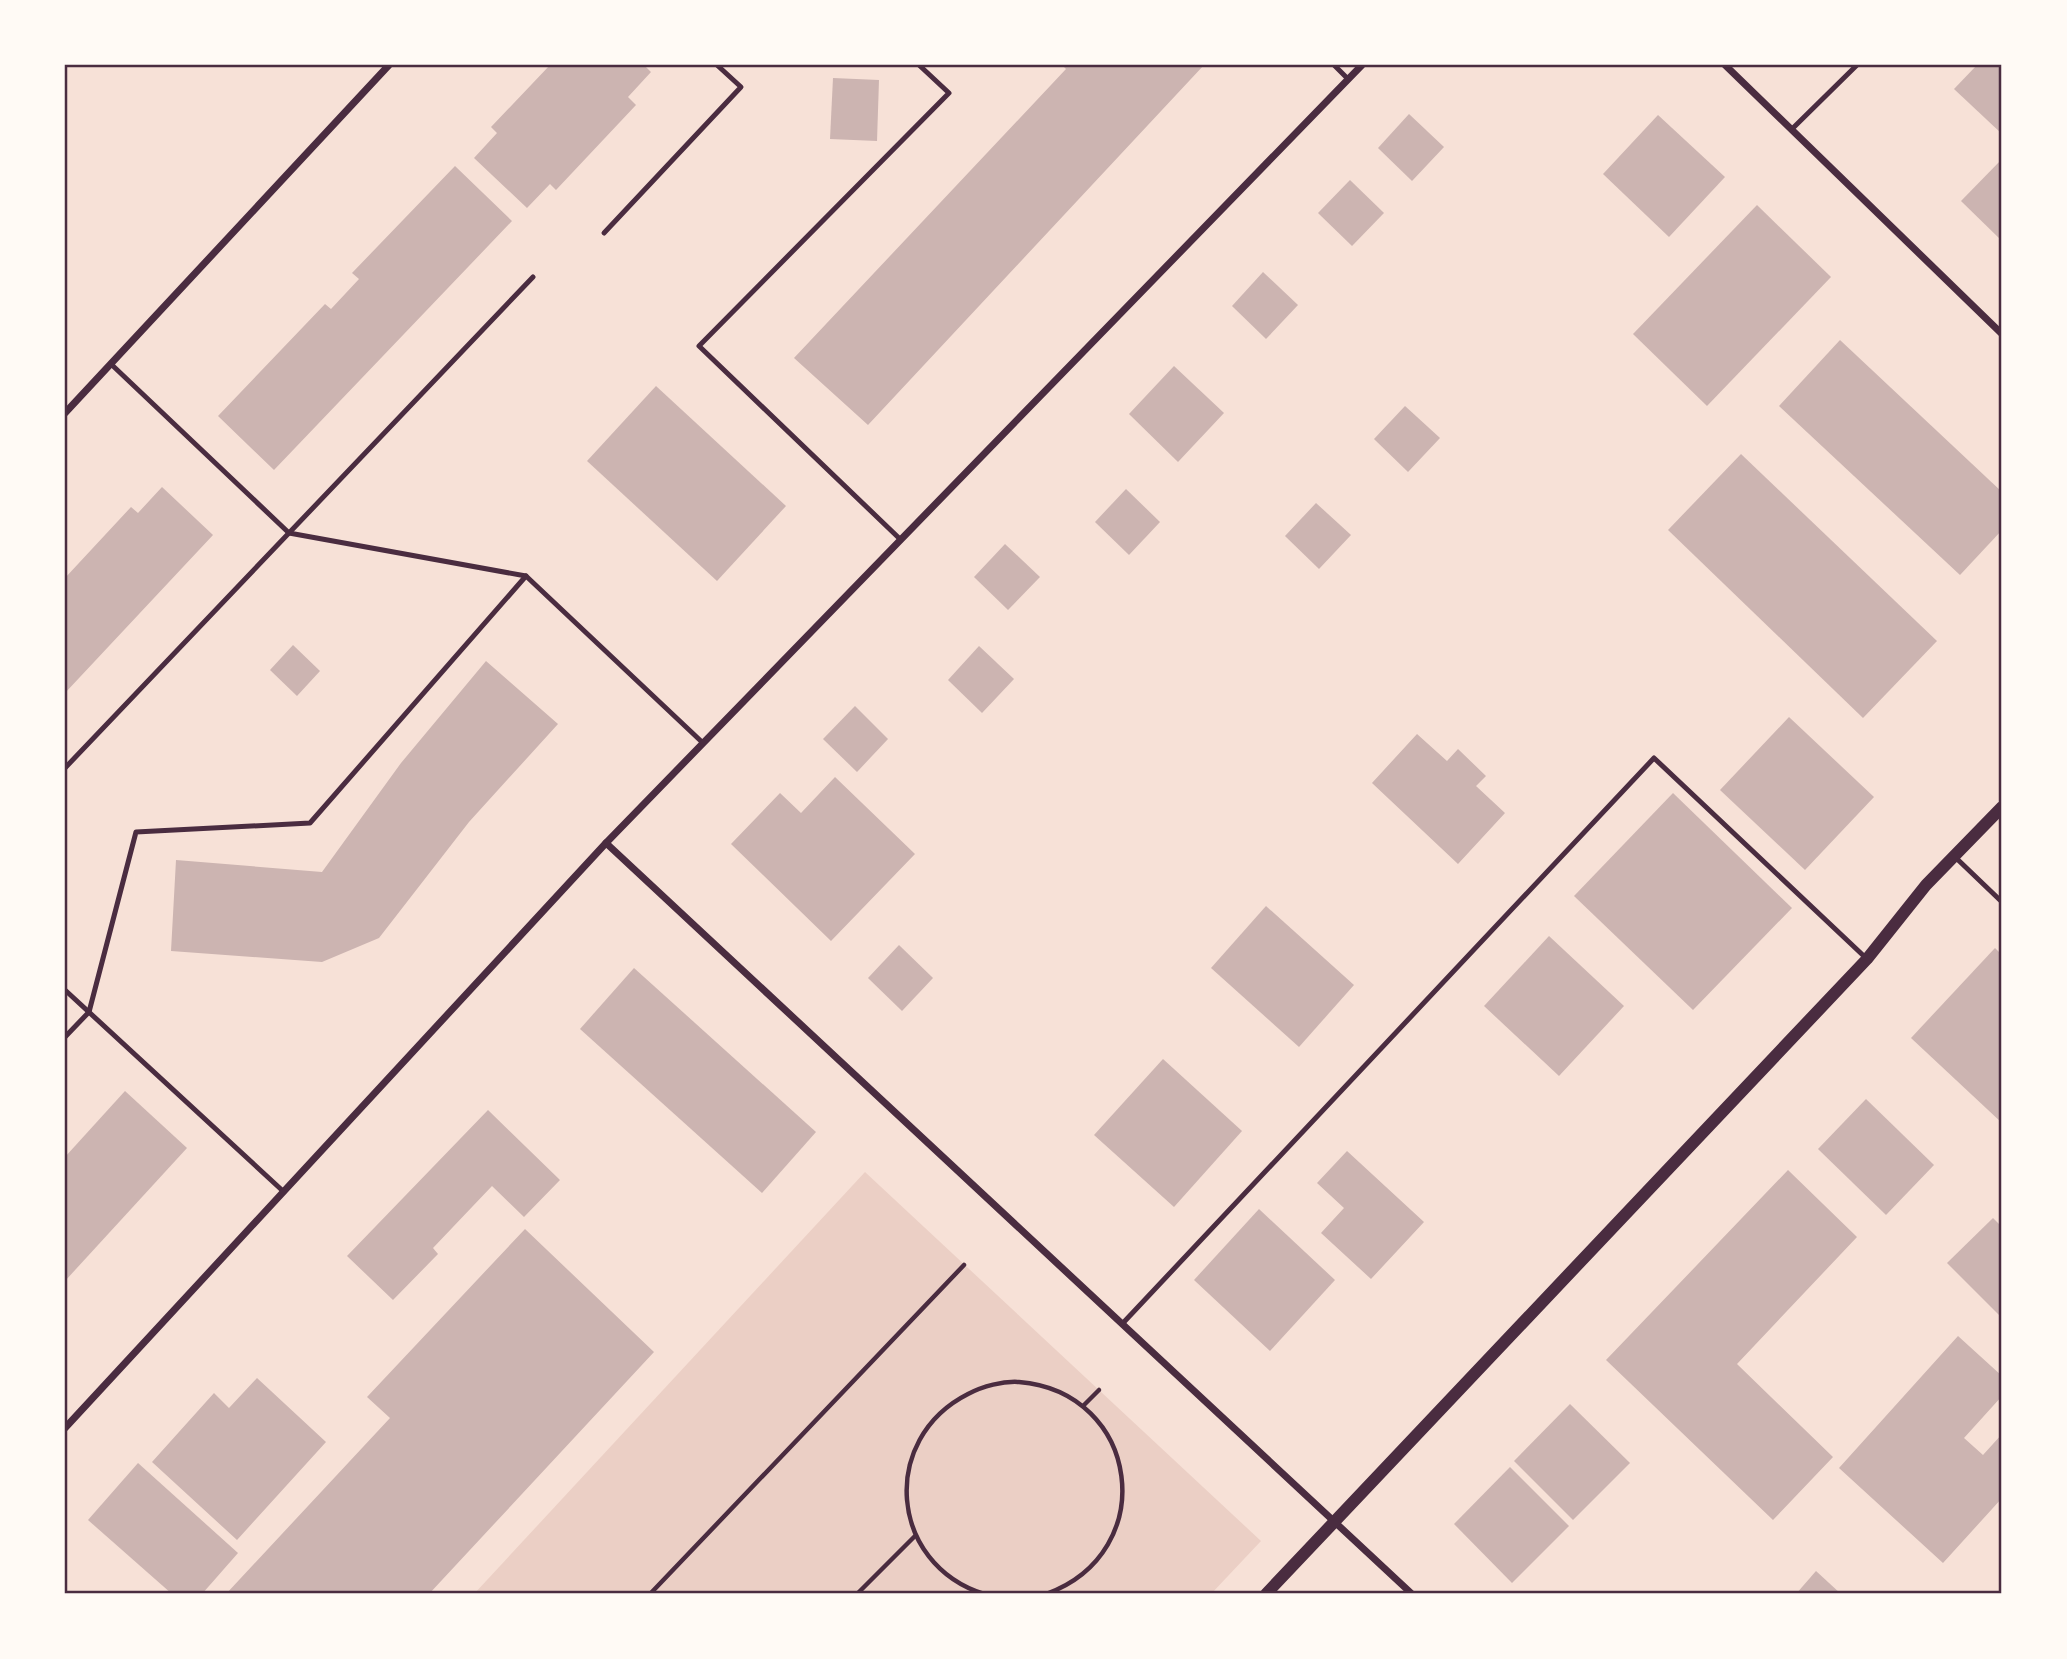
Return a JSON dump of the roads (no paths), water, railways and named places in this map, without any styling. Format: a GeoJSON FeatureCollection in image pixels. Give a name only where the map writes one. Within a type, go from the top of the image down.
{"type":"FeatureCollection","features":[{"type":"Feature","properties":{"kind":"street"},"geometry":{"type":"LineString","coordinates":[[65,413],[389,65]]}},
{"type":"Feature","properties":{"kind":"street"},"geometry":{"type":"LineString","coordinates":[[65,1428],[606,843],[1362,65]]}},
{"type":"Feature","properties":{"kind":"street"},"geometry":{"type":"LineString","coordinates":[[1725,65],[2002,334]]}},
{"type":"Feature","properties":{"kind":"street"},"geometry":{"type":"LineString","coordinates":[[1265,1594],[1867,959],[1926,885],[2002,807]]}},
{"type":"Feature","properties":{"kind":"street"},"geometry":{"type":"LineString","coordinates":[[606,843],[1412,1594]]}},
{"type":"Feature","properties":{"kind":"lane"},"geometry":{"type":"LineString","coordinates":[[604,233],[741,87],[717,65]]}},
{"type":"Feature","properties":{"kind":"lane"},"geometry":{"type":"LineString","coordinates":[[901,540],[699,346],[949,93],[919,65]]}},
{"type":"Feature","properties":{"kind":"lane"},"geometry":{"type":"LineString","coordinates":[[1334,65],[1349,79]]}},
{"type":"Feature","properties":{"kind":"lane"},"geometry":{"type":"LineString","coordinates":[[1792,129],[1857,65]]}},
{"type":"Feature","properties":{"kind":"lane"},"geometry":{"type":"LineString","coordinates":[[65,768],[533,277]]}},
{"type":"Feature","properties":{"kind":"lane"},"geometry":{"type":"LineString","coordinates":[[111,365],[289,533],[526,576],[703,743]]}},
{"type":"Feature","properties":{"kind":"lane"},"geometry":{"type":"LineString","coordinates":[[65,1037],[89,1012],[136,832],[310,822],[526,576]]}},
{"type":"Feature","properties":{"kind":"lane"},"geometry":{"type":"LineString","coordinates":[[1123,1323],[1654,758],[1867,959]]}},
{"type":"Feature","properties":{"kind":"lane"},"geometry":{"type":"LineString","coordinates":[[1954,856],[2002,902]]}},
{"type":"Feature","properties":{"kind":"lane"},"geometry":{"type":"LineString","coordinates":[[65,990],[284,1192]]}}]}
